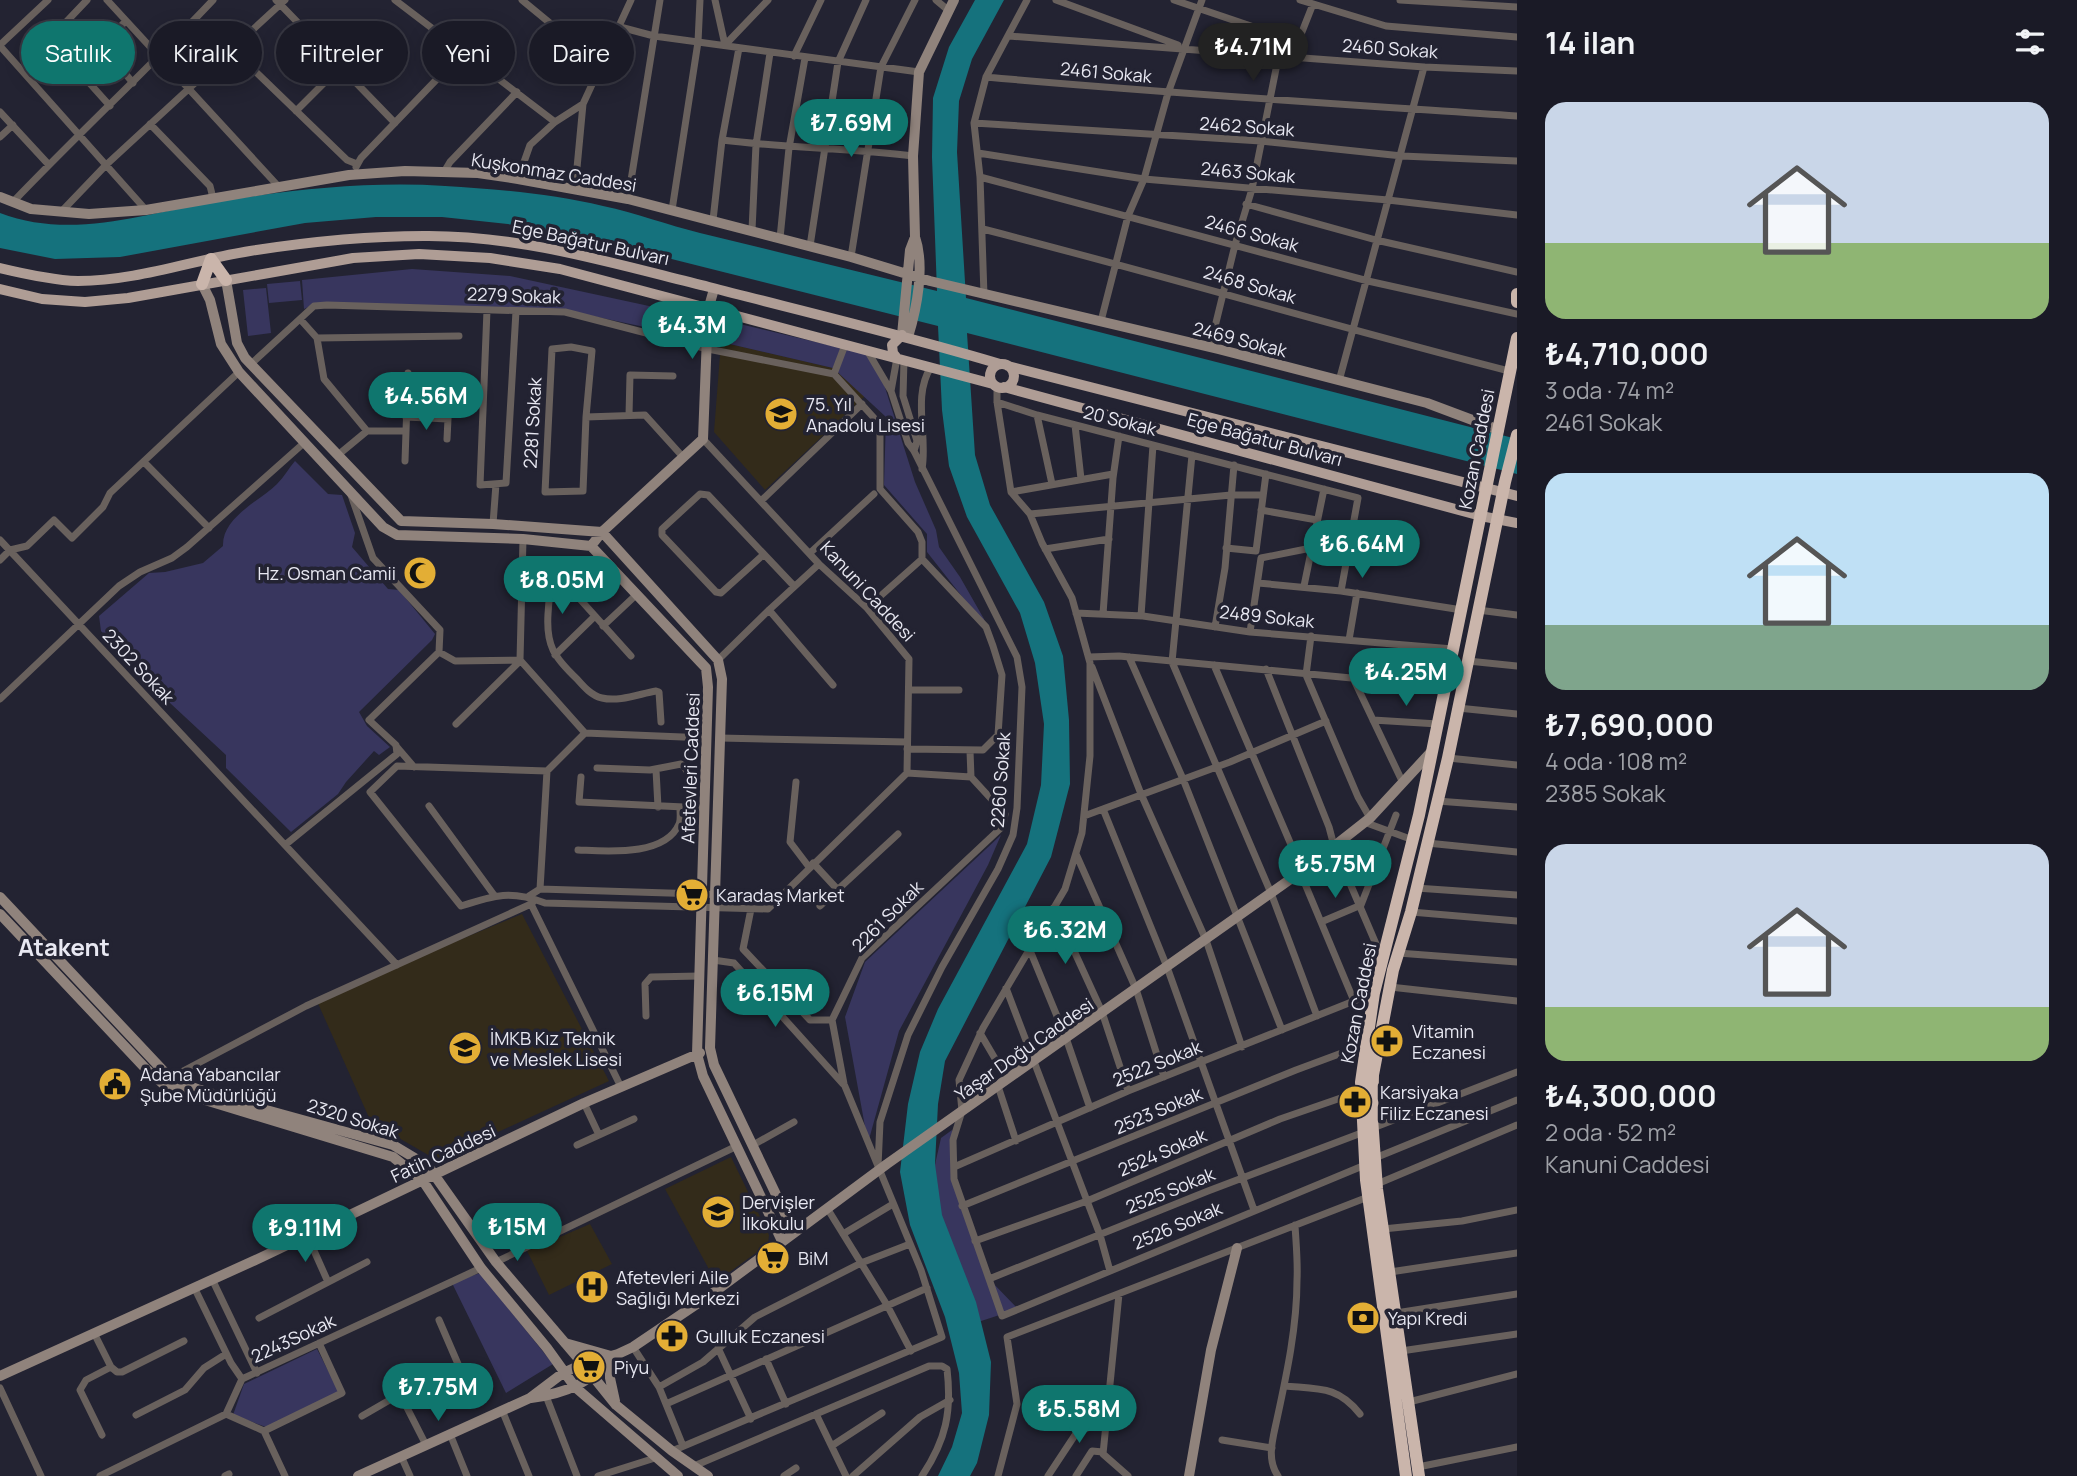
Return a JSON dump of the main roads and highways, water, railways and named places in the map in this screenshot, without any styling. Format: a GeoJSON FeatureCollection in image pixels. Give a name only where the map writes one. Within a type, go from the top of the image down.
{"type":"FeatureCollection","features":[{"type":"Feature","properties":{"kind":"highway"},"geometry":{"type":"LineString","coordinates":[[211,259],[226,279]]}},
{"type":"Feature","properties":{"kind":"highway"},"geometry":{"type":"LineString","coordinates":[[202,284],[211,259]]}},
{"type":"Feature","properties":{"kind":"highway"},"geometry":{"type":"LineString","coordinates":[[1517,293],[1517,302]]}},
{"type":"Feature","properties":{"kind":"highway","name":"Kozan Caddesi"},"geometry":{"type":"LineString","coordinates":[[1406,1476],[1368,1197],[1368,1130],[1361,1091],[1374,993],[1432,756],[1517,338]]}},
{"type":"Feature","properties":{"kind":"highway","name":"Kozan Caddesi"},"geometry":{"type":"LineString","coordinates":[[1368,1130],[1373,1075],[1390,987],[1448,759],[1517,436]]}},
{"type":"Feature","properties":{"kind":"highway"},"geometry":{"type":"LineString","coordinates":[[1432,756],[1435,765],[1448,759]]}},
{"type":"Feature","properties":{"kind":"highway","name":"Kozan Caddesi"},"geometry":{"type":"LineString","coordinates":[[1370,1162],[1377,1184],[1419,1472]]}},
{"type":"Feature","properties":{"kind":"main road","name":"Ege Bağatur Bulvarı"},"geometry":{"type":"LineString","coordinates":[[0,268],[27,275],[78,281],[122,277],[249,251],[341,240],[425,236],[497,240],[567,251],[714,289],[906,331],[927,342],[1004,365],[1487,481],[1504,487],[1517,496]]}},
{"type":"Feature","properties":{"kind":"main road","name":"Ege Bağatur Bulvarı"},"geometry":{"type":"LineString","coordinates":[[0,289],[41,299],[85,302],[128,298],[353,258],[419,254],[479,258],[560,269],[1481,516],[1517,523]]}},
{"type":"Feature","properties":{"kind":"main road"},"geometry":{"type":"LineString","coordinates":[[906,331],[914,342],[915,350],[911,357],[900,359],[893,353],[892,345],[906,331]]}},
{"type":"Feature","properties":{"kind":"main road"},"geometry":{"type":"LineString","coordinates":[[1004,365],[1013,372],[1013,380],[998,386],[990,374],[993,367],[1004,365]]}},
{"type":"Feature","properties":{"kind":"water"},"geometry":{"type":"Polygon","coordinates":[[[975,0],[1004,0],[972,59],[959,101],[957,152],[966,298],[1517,439],[1517,474],[967,333],[975,455],[990,505],[1044,602],[1063,656],[1069,720],[1070,784],[1051,857],[945,1061],[938,1104],[935,1164],[942,1215],[976,1302],[991,1362],[989,1415],[977,1463],[970,1476],[938,1476],[952,1447],[962,1413],[959,1373],[945,1317],[910,1225],[900,1172],[908,1104],[920,1052],[938,1009],[1027,844],[1041,785],[1044,724],[1035,663],[1020,613],[967,517],[949,466],[942,410],[938,326],[596,240],[516,225],[442,217],[376,217],[305,223],[120,257],[55,259],[0,248],[0,213],[27,221],[80,225],[300,190],[387,185],[484,189],[544,195],[603,206],[700,233],[937,291],[932,157],[933,98],[949,47],[975,0]]]}},
{"type":"Feature","properties":{"kind":"place","name":"75. Yıl Anadolu Lisesi"},"geometry":{"type":"Point","coordinates":[781,414]}},
{"type":"Feature","properties":{"kind":"place","name":"Hz. Osman Camii"},"geometry":{"type":"Point","coordinates":[420,573]}},
{"type":"Feature","properties":{"kind":"place","name":"Karadaş Market"},"geometry":{"type":"Point","coordinates":[692,895]}},
{"type":"Feature","properties":{"kind":"place","name":"Vitamin Eczanesi"},"geometry":{"type":"Point","coordinates":[1387,1041]}},
{"type":"Feature","properties":{"kind":"place","name":"İMKB Kız Teknik ve Meslek Lisesi"},"geometry":{"type":"Point","coordinates":[465,1048]}},
{"type":"Feature","properties":{"kind":"place","name":"Adana Yabancılar Şube Müdürlüğü"},"geometry":{"type":"Point","coordinates":[115,1084]}},
{"type":"Feature","properties":{"kind":"place","name":"Karsiyaka Filiz Eczanesi"},"geometry":{"type":"Point","coordinates":[1355,1102]}},
{"type":"Feature","properties":{"kind":"place","name":"Dervişler İlkokulu"},"geometry":{"type":"Point","coordinates":[718,1212]}},
{"type":"Feature","properties":{"kind":"place","name":"BiM"},"geometry":{"type":"Point","coordinates":[773,1258]}},
{"type":"Feature","properties":{"kind":"place","name":"Afetevleri Aile Sağlığı Merkezi"},"geometry":{"type":"Point","coordinates":[592,1287]}},
{"type":"Feature","properties":{"kind":"place","name":"Yapı Kredi"},"geometry":{"type":"Point","coordinates":[1363,1318]}},
{"type":"Feature","properties":{"kind":"place","name":"Gulluk Eczanesi"},"geometry":{"type":"Point","coordinates":[672,1336]}},
{"type":"Feature","properties":{"kind":"place","name":"Piyu"},"geometry":{"type":"Point","coordinates":[589,1367]}},
{"type":"Feature","properties":{"kind":"district","name":"Atakent"},"geometry":{"type":"Point","coordinates":[64,946]}}]}
